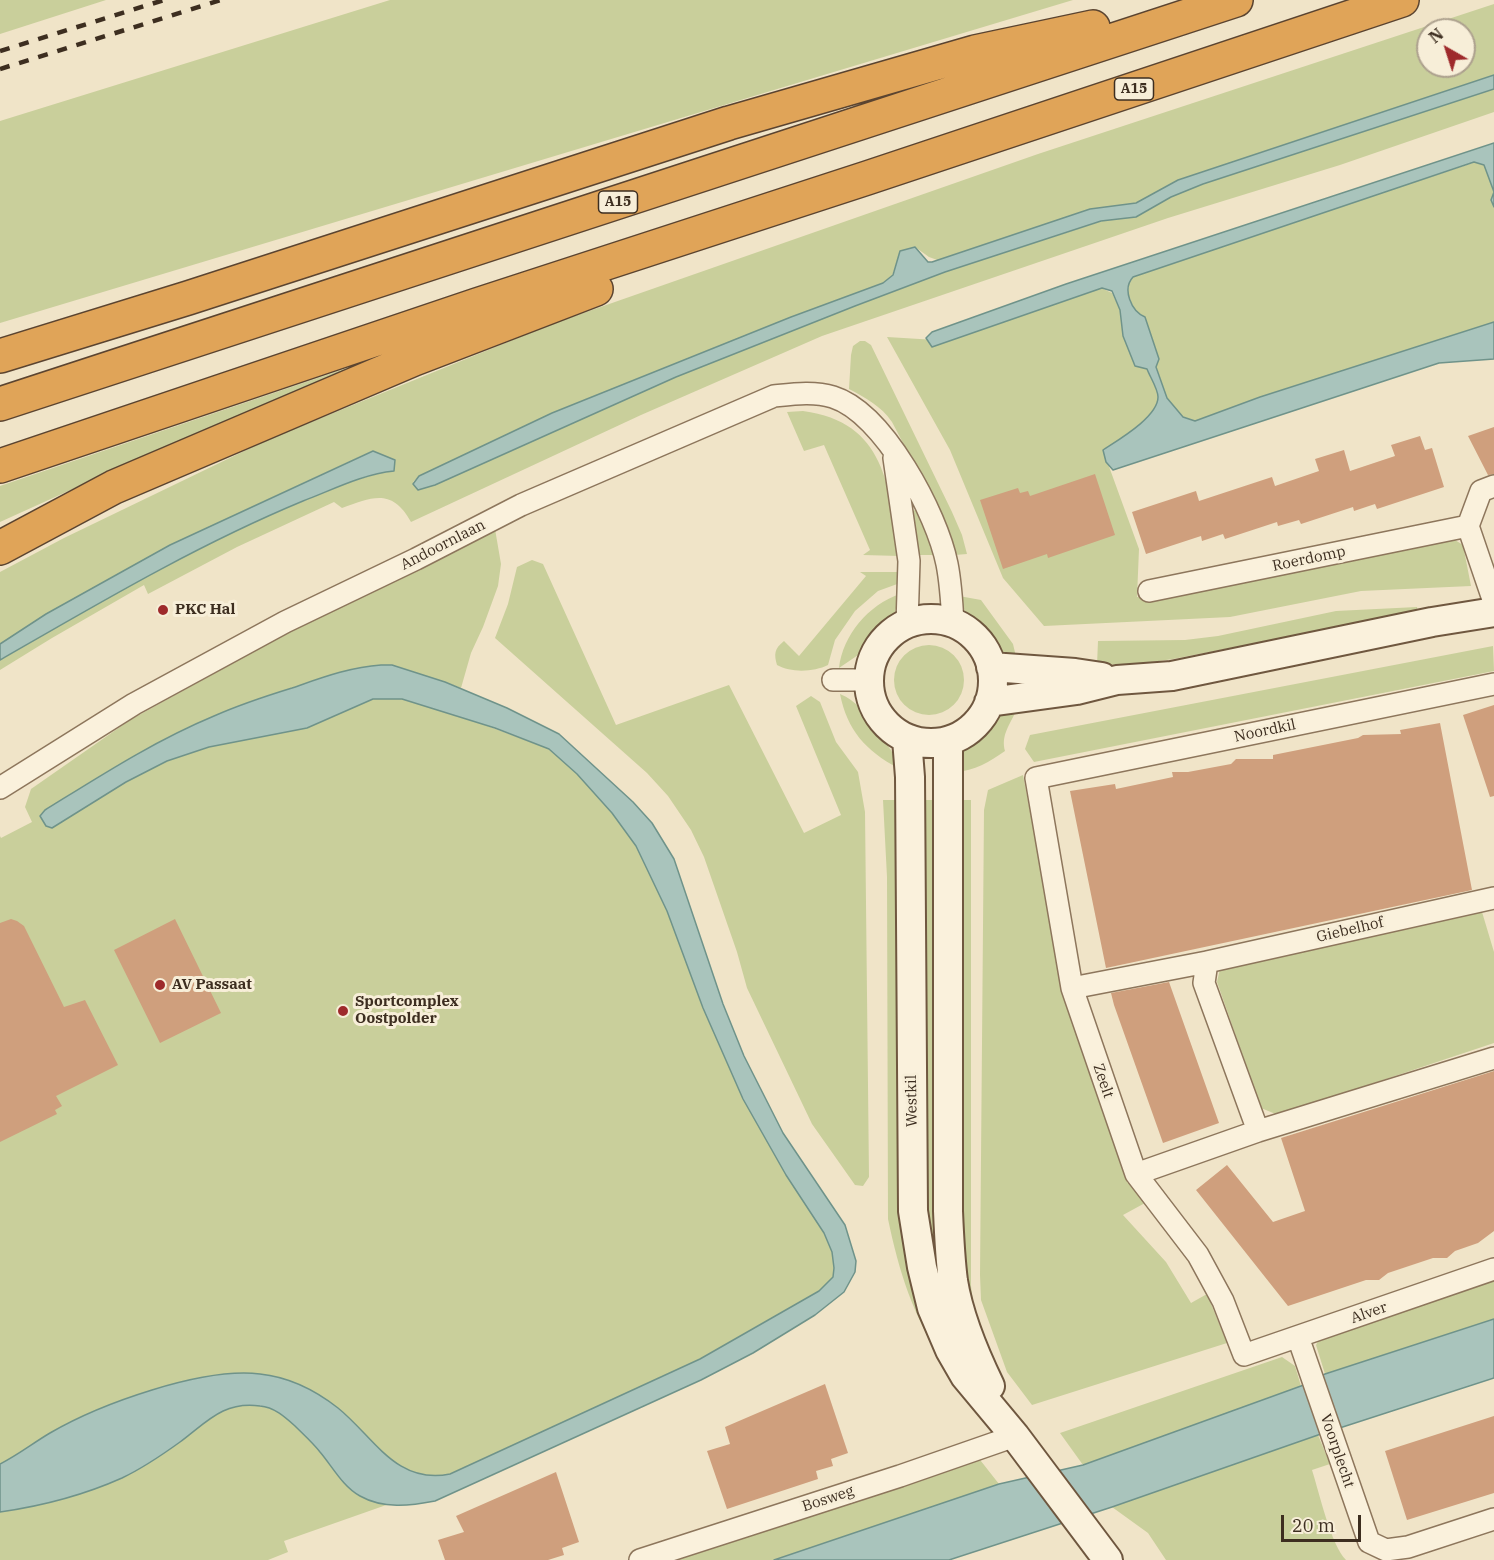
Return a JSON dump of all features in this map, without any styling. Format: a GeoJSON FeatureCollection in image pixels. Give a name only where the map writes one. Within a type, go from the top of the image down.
{"type":"FeatureCollection","features":[{"type":"Feature","properties":{"kind":"highway"},"geometry":{"type":"LineString","coordinates":[[0,356],[729,123],[975,52],[1224,0]]}},
{"type":"Feature","properties":{"kind":"highway","name":"A15"},"geometry":{"type":"LineString","coordinates":[[0,404],[1236,0]]}},
{"type":"Feature","properties":{"kind":"highway","name":"A15"},"geometry":{"type":"LineString","coordinates":[[0,466],[488,301],[1402,0]]}},
{"type":"Feature","properties":{"kind":"highway","name":"A15"},"geometry":{"type":"LineString","coordinates":[[0,548],[114,487],[256,426],[414,359],[556,303],[790,220],[867,178]]}},
{"type":"Feature","properties":{"kind":"highway"},"geometry":{"type":"LineString","coordinates":[[0,350],[38,345]]}},
{"type":"Feature","properties":{"kind":"street","name":"Andoornlaan"},"geometry":{"type":"LineString","coordinates":[[0,788],[134,704],[285,622],[521,505],[774,396],[799,393],[835,398],[861,413],[886,440],[916,485],[947,562],[953,624]]}},
{"type":"Feature","properties":{"kind":"street"},"geometry":{"type":"LineString","coordinates":[[893,451],[909,561],[907,624]]}},
{"type":"Feature","properties":{"kind":"street"},"geometry":{"type":"LineString","coordinates":[[1494,486],[1481,490],[1468,526],[1494,602]]}},
{"type":"Feature","properties":{"kind":"street","name":"Roerdomp"},"geometry":{"type":"LineString","coordinates":[[1149,591],[1468,526]]}},
{"type":"Feature","properties":{"kind":"street"},"geometry":{"type":"LineString","coordinates":[[989,702],[1077,690],[1117,680],[1172,676],[1420,624],[1494,612]]}},
{"type":"Feature","properties":{"kind":"street"},"geometry":{"type":"LineString","coordinates":[[930,620],[953,624],[964,629],[977,641],[987,656],[991,667],[992,691],[989,702],[973,726],[948,741],[927,743],[907,739],[883,721],[875,709],[870,695],[869,680],[872,663],[879,647],[891,633],[907,624],[930,620]]}},
{"type":"Feature","properties":{"kind":"street"},"geometry":{"type":"LineString","coordinates":[[991,667],[1075,673],[1117,680]]}},
{"type":"Feature","properties":{"kind":"street"},"geometry":{"type":"LineString","coordinates":[[833,680],[869,680]]}},
{"type":"Feature","properties":{"kind":"street","name":"Noordkil"},"geometry":{"type":"LineString","coordinates":[[1036,778],[1494,684]]}},
{"type":"Feature","properties":{"kind":"street","name":"Westkil"},"geometry":{"type":"LineString","coordinates":[[907,739],[910,777],[914,1211],[932,1308],[965,1376],[1015,1436],[1108,1560]]}},
{"type":"Feature","properties":{"kind":"street","name":"Westkil"},"geometry":{"type":"LineString","coordinates":[[948,741],[948,1211],[950,1247],[954,1283],[967,1333],[1015,1436]]}},
{"type":"Feature","properties":{"kind":"street","name":"Zeelt"},"geometry":{"type":"LineString","coordinates":[[1036,778],[1072,988],[1136,1174],[1198,1255],[1223,1301],[1244,1355]]}},
{"type":"Feature","properties":{"kind":"street","name":"Giebelhof"},"geometry":{"type":"LineString","coordinates":[[1072,988],[1207,962],[1494,898]]}},
{"type":"Feature","properties":{"kind":"street"},"geometry":{"type":"LineString","coordinates":[[1207,962],[1204,983],[1258,1131]]}},
{"type":"Feature","properties":{"kind":"street"},"geometry":{"type":"LineString","coordinates":[[1136,1174],[1258,1131],[1494,1058]]}},
{"type":"Feature","properties":{"kind":"street","name":"Alver"},"geometry":{"type":"LineString","coordinates":[[1244,1355],[1494,1269]]}},
{"type":"Feature","properties":{"kind":"street","name":"Voorplecht"},"geometry":{"type":"LineString","coordinates":[[1298,1337],[1369,1542],[1386,1550],[1408,1547],[1494,1519]]}},
{"type":"Feature","properties":{"kind":"street","name":"Bosweg"},"geometry":{"type":"LineString","coordinates":[[648,1559],[1015,1436]]}},
{"type":"Feature","properties":{"kind":"green space"},"geometry":{"type":"Polygon","coordinates":[[[0,0],[106,0],[0,34],[0,0]]]}},
{"type":"Feature","properties":{"kind":"green space"},"geometry":{"type":"Polygon","coordinates":[[[390,0],[1073,0],[0,323],[0,121],[390,0]]]}},
{"type":"Feature","properties":{"kind":"green space"},"geometry":{"type":"Polygon","coordinates":[[[1494,4],[1494,75],[1178,180],[1136,203],[1090,209],[940,261],[929,257],[915,247],[900,252],[892,276],[883,283],[791,317],[552,413],[419,476],[413,482],[418,489],[435,485],[676,377],[945,272],[1102,221],[1136,217],[1171,197],[1203,184],[1494,89],[1494,112],[1340,165],[1168,218],[822,336],[641,415],[411,522],[397,504],[389,500],[372,499],[342,508],[334,502],[237,547],[148,594],[144,585],[0,670],[0,660],[184,557],[260,520],[334,489],[369,476],[394,471],[372,451],[170,545],[46,614],[0,644],[0,572],[64,538],[267,440],[552,324],[1038,154],[1416,30],[1416,78],[1476,78],[1476,18],[1451,18],[1494,4]]]}},
{"type":"Feature","properties":{"kind":"green space"},"geometry":{"type":"Polygon","coordinates":[[[1494,156],[1494,322],[1260,397],[1195,421],[1183,417],[1167,398],[1138,314],[1130,300],[1128,286],[1130,276],[1494,156]]]}},
{"type":"Feature","properties":{"kind":"green space"},"geometry":{"type":"Polygon","coordinates":[[[1101,288],[1112,293],[1120,310],[1123,336],[1135,365],[1147,369],[1158,394],[1156,405],[1145,420],[1103,450],[1139,549],[1137,597],[1455,540],[1463,545],[1471,586],[1361,591],[1230,617],[1044,626],[1003,578],[950,450],[887,337],[936,340],[1101,288]]]}},
{"type":"Feature","properties":{"kind":"green space"},"geometry":{"type":"Polygon","coordinates":[[[860,341],[871,345],[952,512],[967,554],[955,555],[933,500],[888,416],[867,399],[849,389],[853,346],[860,341]]]}},
{"type":"Feature","properties":{"kind":"green space"},"geometry":{"type":"Polygon","coordinates":[[[353,366],[354,370],[161,449],[0,522],[0,486],[353,366]]]}},
{"type":"Feature","properties":{"kind":"green space"},"geometry":{"type":"Polygon","coordinates":[[[803,411],[831,418],[852,429],[867,444],[879,462],[886,483],[900,556],[863,555],[870,550],[824,445],[804,451],[787,412],[803,411]]]}},
{"type":"Feature","properties":{"kind":"green space"},"geometry":{"type":"Polygon","coordinates":[[[915,510],[936,555],[915,555],[911,512],[915,510]]]}},
{"type":"Feature","properties":{"kind":"green space","name":"Sportcomplex Oostpolder"},"geometry":{"type":"Polygon","coordinates":[[[495,529],[501,564],[498,586],[471,653],[461,688],[386,665],[477,722],[549,749],[577,774],[612,813],[636,846],[667,911],[703,1008],[743,1099],[786,1175],[824,1233],[832,1252],[833,1277],[819,1291],[793,1306],[784,1325],[480,1472],[284,1541],[288,1552],[268,1560],[0,1560],[0,836],[1,838],[32,822],[25,807],[31,789],[130,720],[380,582],[495,529]],[[267,696],[180,732],[125,762],[40,815],[267,696]]]}},
{"type":"Feature","properties":{"kind":"green space"},"geometry":{"type":"Polygon","coordinates":[[[532,560],[543,564],[616,725],[729,685],[804,833],[841,815],[796,706],[811,696],[820,702],[836,742],[858,772],[865,812],[869,1177],[863,1186],[855,1185],[812,1124],[747,988],[704,857],[691,830],[668,796],[647,773],[495,638],[508,604],[517,567],[532,560]]]}},
{"type":"Feature","properties":{"kind":"green space"},"geometry":{"type":"Polygon","coordinates":[[[860,572],[900,572],[900,583],[878,591],[855,611],[835,640],[828,665],[802,671],[777,665],[775,655],[778,647],[784,641],[799,656],[866,576],[860,572]]]}},
{"type":"Feature","properties":{"kind":"green space"},"geometry":{"type":"Polygon","coordinates":[[[900,594],[894,615],[881,627],[861,653],[839,668],[846,644],[859,623],[878,606],[900,594]]]}},
{"type":"Feature","properties":{"kind":"green space"},"geometry":{"type":"Polygon","coordinates":[[[959,596],[981,600],[1013,644],[1017,661],[1006,657],[995,647],[969,617],[959,596]]]}},
{"type":"Feature","properties":{"kind":"green space"},"geometry":{"type":"Polygon","coordinates":[[[1417,607],[1418,612],[1173,659],[1137,664],[1097,665],[1098,641],[1185,640],[1218,636],[1336,611],[1417,607]]]}},
{"type":"Feature","properties":{"kind":"green space"},"geometry":{"type":"Polygon","coordinates":[[[929,645],[942,648],[954,655],[961,667],[964,680],[961,693],[954,705],[942,712],[929,715],[916,712],[904,705],[897,693],[894,680],[897,667],[904,655],[916,648],[929,645]]]}},
{"type":"Feature","properties":{"kind":"green space"},"geometry":{"type":"Polygon","coordinates":[[[1493,646],[1494,671],[1034,762],[1025,749],[1030,735],[1493,646]]]}},
{"type":"Feature","properties":{"kind":"green space"},"geometry":{"type":"Polygon","coordinates":[[[840,694],[851,700],[863,712],[891,750],[898,768],[867,747],[853,729],[840,694]]]}},
{"type":"Feature","properties":{"kind":"green space"},"geometry":{"type":"Polygon","coordinates":[[[1003,711],[1015,713],[1005,736],[1005,751],[975,768],[955,772],[960,751],[1003,711]]]}},
{"type":"Feature","properties":{"kind":"green space"},"geometry":{"type":"Polygon","coordinates":[[[1023,775],[1059,962],[1145,1203],[1123,1215],[1166,1262],[1191,1303],[1207,1294],[1227,1343],[1032,1405],[1007,1372],[981,1300],[980,1275],[984,810],[988,790],[1023,775]]]}},
{"type":"Feature","properties":{"kind":"green space"},"geometry":{"type":"Polygon","coordinates":[[[883,800],[901,800],[902,1003],[942,1361],[908,1293],[888,1219],[887,877],[883,800]]]}},
{"type":"Feature","properties":{"kind":"green space"},"geometry":{"type":"Polygon","coordinates":[[[917,800],[941,800],[943,1270],[929,1274],[917,800]]]}},
{"type":"Feature","properties":{"kind":"green space"},"geometry":{"type":"Polygon","coordinates":[[[955,800],[971,800],[971,1286],[974,1310],[963,1291],[955,800]]]}},
{"type":"Feature","properties":{"kind":"green space"},"geometry":{"type":"Polygon","coordinates":[[[1482,912],[1494,952],[1494,1043],[1278,1115],[1261,1108],[1217,982],[1220,969],[1229,962],[1482,912]]]}},
{"type":"Feature","properties":{"kind":"green space"},"geometry":{"type":"Polygon","coordinates":[[[1494,1279],[1494,1319],[1325,1374],[1316,1345],[1322,1334],[1494,1279]]]}},
{"type":"Feature","properties":{"kind":"green space"},"geometry":{"type":"Polygon","coordinates":[[[1282,1357],[1295,1366],[1301,1386],[1083,1465],[1060,1433],[1282,1357]]]}},
{"type":"Feature","properties":{"kind":"green space"},"geometry":{"type":"Polygon","coordinates":[[[1318,1435],[1330,1464],[1312,1470],[1330,1531],[1346,1560],[1166,1560],[1148,1533],[1112,1507],[1318,1435]]]}},
{"type":"Feature","properties":{"kind":"green space"},"geometry":{"type":"Polygon","coordinates":[[[977,1456],[999,1484],[774,1560],[671,1560],[977,1456]]]}},
{"type":"Feature","properties":{"kind":"water"},"geometry":{"type":"Polygon","coordinates":[[[1494,75],[1494,89],[1203,184],[1171,197],[1136,217],[1101,221],[945,272],[676,377],[435,485],[418,490],[413,484],[419,476],[552,413],[791,317],[883,283],[893,275],[900,251],[915,247],[928,262],[932,262],[1090,209],[1136,203],[1178,180],[1494,75]]]}},
{"type":"Feature","properties":{"kind":"water"},"geometry":{"type":"Polygon","coordinates":[[[1494,143],[1494,192],[1484,165],[1474,162],[1133,277],[1128,293],[1132,305],[1145,317],[1159,359],[1156,367],[1167,398],[1183,417],[1195,421],[1260,397],[1494,322],[1494,359],[1439,363],[1113,470],[1106,462],[1103,450],[1145,420],[1156,405],[1158,394],[1147,369],[1135,366],[1123,336],[1120,310],[1112,291],[1102,288],[932,347],[926,338],[932,332],[1066,284],[1494,143]]]}},
{"type":"Feature","properties":{"kind":"water"},"geometry":{"type":"Polygon","coordinates":[[[373,451],[395,460],[394,471],[371,475],[348,483],[225,536],[74,617],[0,660],[0,644],[46,614],[170,545],[373,451]]]}},
{"type":"Feature","properties":{"kind":"water"},"geometry":{"type":"Polygon","coordinates":[[[392,665],[445,682],[507,708],[559,734],[633,802],[652,823],[674,859],[723,1004],[744,1056],[783,1133],[845,1225],[856,1261],[855,1272],[844,1292],[815,1315],[753,1353],[701,1380],[435,1501],[387,1505],[360,1496],[343,1482],[314,1445],[287,1419],[270,1408],[247,1405],[216,1415],[180,1442],[122,1478],[62,1499],[0,1512],[0,1464],[50,1433],[96,1411],[152,1390],[210,1376],[236,1373],[271,1376],[301,1385],[338,1408],[400,1466],[431,1476],[450,1474],[700,1359],[819,1291],[833,1277],[832,1252],[824,1233],[786,1175],[743,1099],[703,1008],[667,911],[636,846],[612,813],[577,774],[549,749],[495,728],[402,699],[373,699],[307,728],[209,747],[167,761],[126,782],[52,828],[46,826],[40,816],[45,810],[149,748],[223,712],[325,677],[358,668],[392,665]]]}},
{"type":"Feature","properties":{"kind":"water"},"geometry":{"type":"Polygon","coordinates":[[[1494,1319],[1494,1378],[1318,1435],[1112,1507],[949,1560],[774,1560],[999,1484],[1083,1465],[1301,1386],[1325,1374],[1494,1319]]]}},
{"type":"Feature","properties":{"kind":"building"},"geometry":{"type":"Polygon","coordinates":[[[1494,427],[1494,474],[1488,475],[1468,436],[1494,427]]]}},
{"type":"Feature","properties":{"kind":"building"},"geometry":{"type":"Polygon","coordinates":[[[1420,436],[1425,450],[1432,448],[1444,487],[1377,509],[1375,504],[1354,511],[1353,507],[1301,524],[1299,520],[1278,526],[1277,522],[1225,539],[1223,534],[1202,541],[1201,536],[1146,554],[1132,512],[1196,491],[1199,501],[1272,477],[1275,486],[1319,471],[1315,459],[1344,450],[1350,471],[1395,456],[1391,445],[1420,436]]]}},
{"type":"Feature","properties":{"kind":"building"},"geometry":{"type":"Polygon","coordinates":[[[1095,474],[1115,535],[1048,558],[1047,554],[1003,569],[980,500],[1018,488],[1020,493],[1028,491],[1030,496],[1095,474]]]}},
{"type":"Feature","properties":{"kind":"building"},"geometry":{"type":"Polygon","coordinates":[[[1494,705],[1494,796],[1490,797],[1463,715],[1494,705]]]}},
{"type":"Feature","properties":{"kind":"building"},"geometry":{"type":"Polygon","coordinates":[[[1440,723],[1472,890],[1106,968],[1070,791],[1115,784],[1116,789],[1173,777],[1172,772],[1188,772],[1231,764],[1236,759],[1273,759],[1273,755],[1358,738],[1363,735],[1401,734],[1400,730],[1440,723]]]}},
{"type":"Feature","properties":{"kind":"building"},"geometry":{"type":"Polygon","coordinates":[[[11,919],[24,926],[64,1007],[85,1000],[118,1065],[56,1096],[62,1106],[55,1110],[57,1114],[0,1142],[0,923],[11,919]]]}},
{"type":"Feature","properties":{"kind":"building"},"geometry":{"type":"Polygon","coordinates":[[[175,919],[221,1013],[160,1043],[114,950],[175,919]]]}},
{"type":"Feature","properties":{"kind":"building"},"geometry":{"type":"Polygon","coordinates":[[[1169,982],[1219,1123],[1163,1143],[1111,993],[1169,982]]]}},
{"type":"Feature","properties":{"kind":"building"},"geometry":{"type":"Polygon","coordinates":[[[1494,1071],[1494,1231],[1478,1243],[1455,1251],[1447,1258],[1433,1258],[1388,1273],[1379,1280],[1366,1280],[1288,1306],[1196,1190],[1227,1165],[1273,1222],[1305,1211],[1281,1138],[1494,1071]]]}},
{"type":"Feature","properties":{"kind":"building"},"geometry":{"type":"Polygon","coordinates":[[[825,1384],[848,1453],[831,1459],[833,1466],[816,1471],[818,1479],[727,1509],[707,1451],[730,1444],[725,1427],[825,1384]]]}},
{"type":"Feature","properties":{"kind":"building"},"geometry":{"type":"Polygon","coordinates":[[[1494,1416],[1494,1493],[1407,1520],[1385,1451],[1494,1416]]]}},
{"type":"Feature","properties":{"kind":"building"},"geometry":{"type":"Polygon","coordinates":[[[556,1472],[579,1542],[562,1548],[564,1555],[548,1560],[445,1560],[438,1540],[464,1532],[456,1516],[556,1472]]]}},
{"type":"Feature","properties":{"kind":"railway"},"geometry":{"type":"LineString","coordinates":[[0,51],[164,0]]}},
{"type":"Feature","properties":{"kind":"railway"},"geometry":{"type":"LineString","coordinates":[[0,69],[221,0]]}},
{"type":"Feature","properties":{"kind":"place","name":"PKC Hal"},"geometry":{"type":"Point","coordinates":[163,610]}},
{"type":"Feature","properties":{"kind":"place","name":"AV Passaat"},"geometry":{"type":"Point","coordinates":[160,985]}},
{"type":"Feature","properties":{"kind":"place","name":"Sportcomplex Oostpolder"},"geometry":{"type":"Point","coordinates":[343,1011]}}]}
